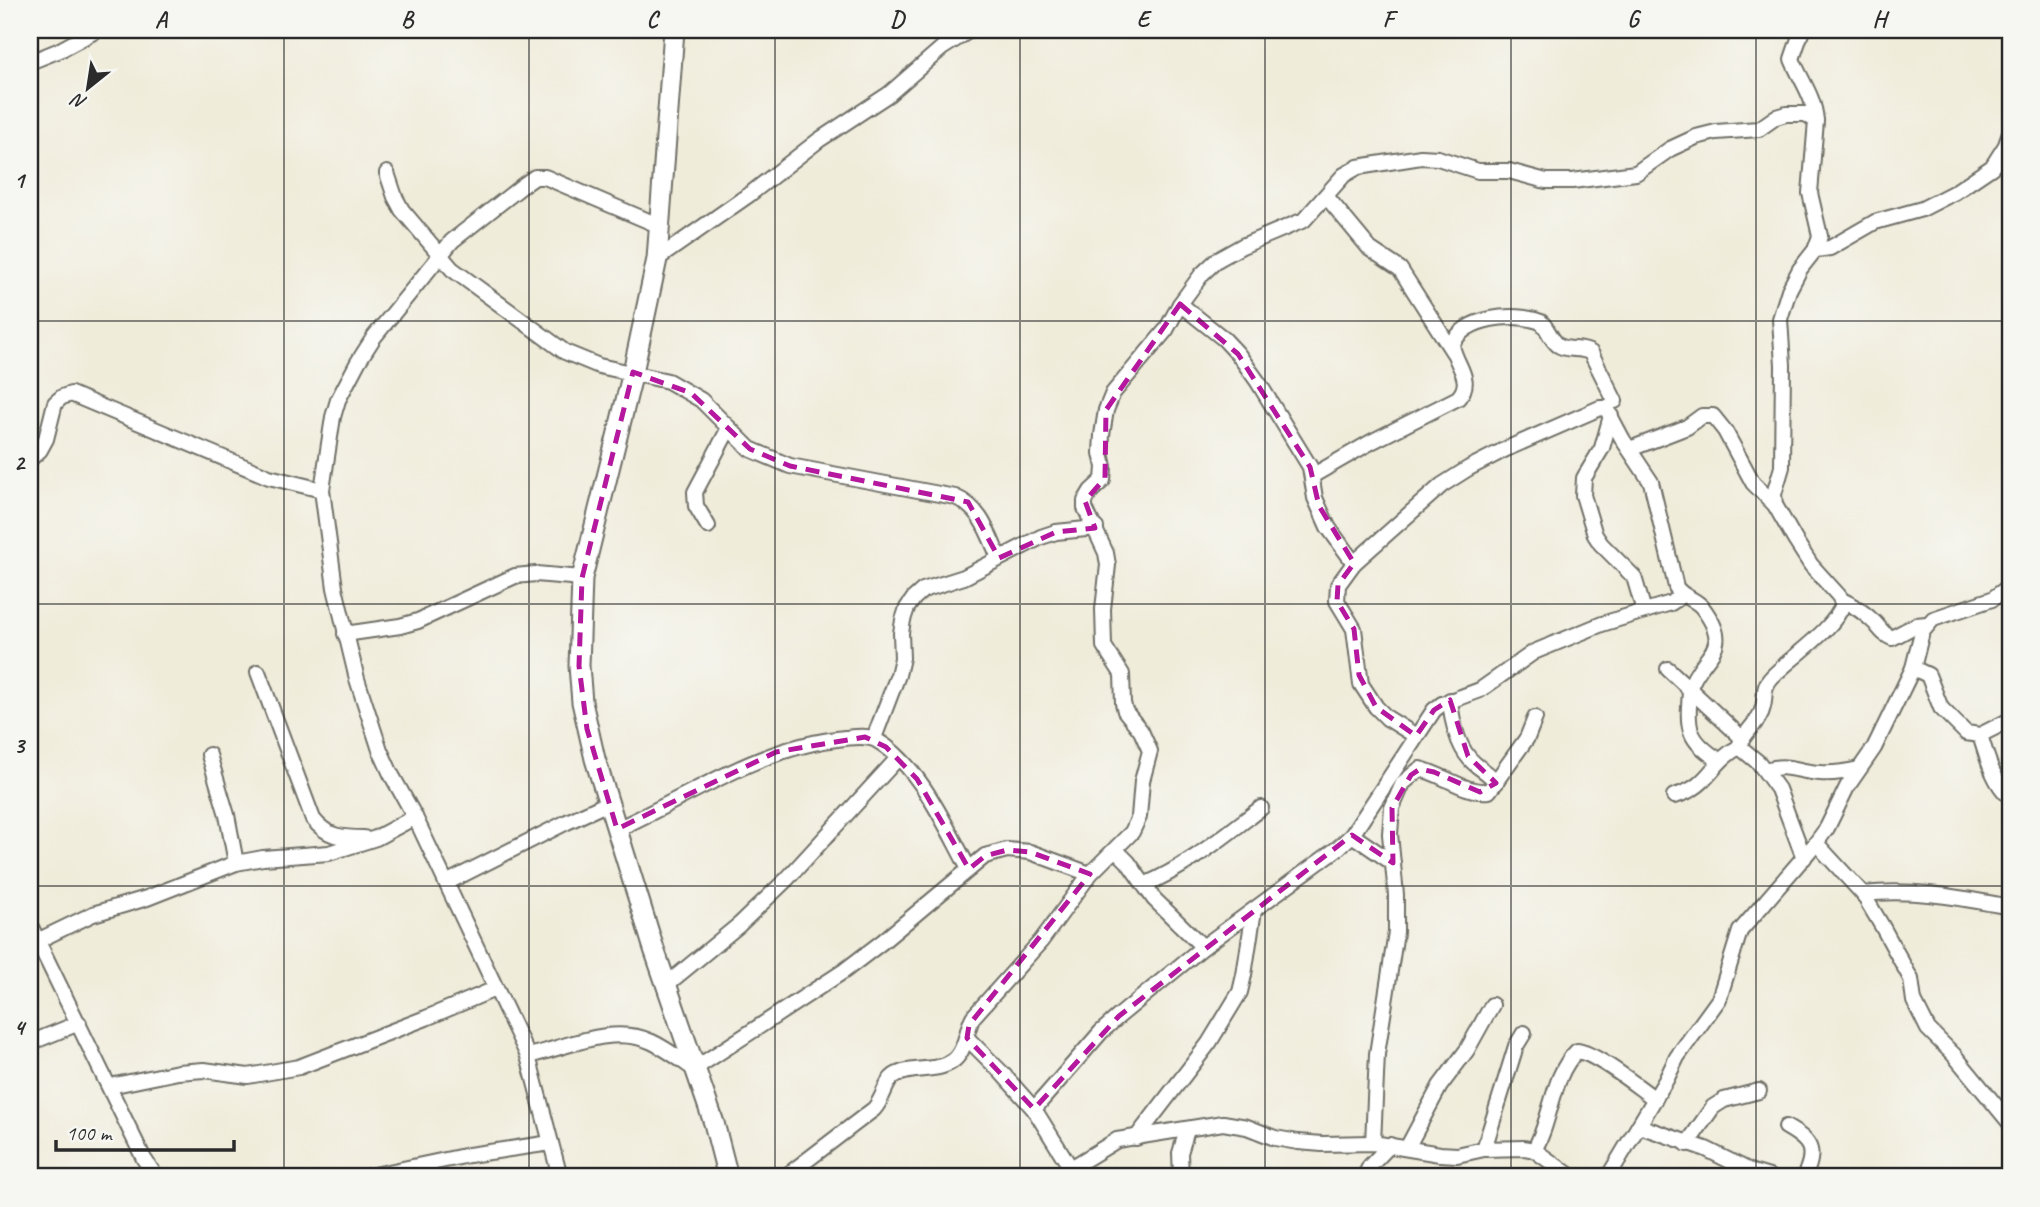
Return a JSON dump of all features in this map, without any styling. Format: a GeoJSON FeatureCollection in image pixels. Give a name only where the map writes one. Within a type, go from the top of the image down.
{"type":"FeatureCollection","features":[{"type":"Feature","properties":{"kind":"street"},"geometry":{"type":"LineString","coordinates":[[30,62],[60,50],[97,30]]}},
{"type":"Feature","properties":{"kind":"street"},"geometry":{"type":"LineString","coordinates":[[674,30],[657,259],[633,372],[582,578],[579,633],[582,702],[608,803],[666,985],[714,1123],[728,1177]]}},
{"type":"Feature","properties":{"kind":"street"},"geometry":{"type":"LineString","coordinates":[[657,259],[750,194],[819,140],[889,94],[942,48],[970,30]]}},
{"type":"Feature","properties":{"kind":"street"},"geometry":{"type":"LineString","coordinates":[[1775,505],[1774,494],[1782,467],[1783,365],[1780,319],[1789,290],[1800,269],[1815,250],[1820,236],[1811,193],[1815,106],[1792,60],[1802,30]]}},
{"type":"Feature","properties":{"kind":"street"},"geometry":{"type":"LineString","coordinates":[[785,1177],[874,1109],[893,1077],[951,1062],[956,1058],[967,1038],[973,1017],[1041,941],[1090,874],[1132,832],[1139,817],[1142,781],[1150,751],[1141,731],[1125,711],[1122,674],[1104,646],[1102,609],[1108,565],[1096,528],[1085,508],[1085,501],[1103,480],[1101,453],[1105,410],[1113,393],[1166,330],[1180,303],[1202,274],[1217,260],[1242,246],[1304,220],[1344,175],[1358,167],[1421,157],[1437,158],[1472,170],[1509,171],[1546,181],[1572,181],[1628,175],[1645,169],[1670,149],[1696,137],[1716,132],[1759,129],[1776,117],[1786,114],[1806,114],[1816,121]]}},
{"type":"Feature","properties":{"kind":"street"},"geometry":{"type":"LineString","coordinates":[[1815,250],[1830,248],[1875,222],[1922,209],[1955,192],[1992,167],[2006,145],[2010,132]]}},
{"type":"Feature","properties":{"kind":"street"},"geometry":{"type":"LineString","coordinates":[[387,173],[402,210],[439,255],[465,280],[565,352],[599,366],[668,381],[691,393],[710,408],[750,449],[790,466],[955,497],[968,502],[977,511],[999,558]]}},
{"type":"Feature","properties":{"kind":"street"},"geometry":{"type":"LineString","coordinates":[[560,1177],[528,1056],[415,817],[380,750],[345,634],[330,555],[322,490],[333,417],[345,386],[374,337],[439,255],[474,223],[534,177],[555,179],[660,226]]}},
{"type":"Feature","properties":{"kind":"street"},"geometry":{"type":"LineString","coordinates":[[1312,476],[1371,442],[1458,398],[1464,390],[1466,379],[1454,353],[1400,269],[1370,249],[1326,196]]}},
{"type":"Feature","properties":{"kind":"street"},"geometry":{"type":"LineString","coordinates":[[1180,303],[1238,354],[1302,453],[1312,476],[1315,498],[1328,527],[1354,563]]}},
{"type":"Feature","properties":{"kind":"street"},"geometry":{"type":"LineString","coordinates":[[1454,353],[1452,345],[1456,337],[1483,320],[1536,320],[1545,326],[1557,345],[1562,348],[1585,349],[1591,353],[1615,401]]}},
{"type":"Feature","properties":{"kind":"street"},"geometry":{"type":"LineString","coordinates":[[30,459],[40,450],[46,439],[55,403],[71,394],[269,477],[322,490]]}},
{"type":"Feature","properties":{"kind":"street"},"geometry":{"type":"LineString","coordinates":[[1034,1109],[1101,1032],[1203,947],[1353,835],[1434,710],[1451,700],[1480,690],[1534,652],[1602,624],[1677,599],[1679,593],[1651,482],[1606,408],[1594,410],[1469,468],[1441,485],[1354,563],[1338,585],[1337,601],[1354,629],[1361,684],[1387,718],[1416,736]]}},
{"type":"Feature","properties":{"kind":"street"},"geometry":{"type":"LineString","coordinates":[[1611,416],[1602,448],[1584,478],[1583,495],[1595,535],[1634,577],[1644,611]]}},
{"type":"Feature","properties":{"kind":"street"},"geometry":{"type":"LineString","coordinates":[[1630,449],[1687,427],[1702,416],[1713,416],[1725,431],[1753,483],[1775,505],[1811,565],[1842,600],[1851,604],[1882,633],[1892,638],[1916,625],[1927,624]]}},
{"type":"Feature","properties":{"kind":"street"},"geometry":{"type":"LineString","coordinates":[[708,526],[696,506],[695,492],[729,428]]}},
{"type":"Feature","properties":{"kind":"street"},"geometry":{"type":"LineString","coordinates":[[874,738],[898,675],[902,658],[901,633],[907,608],[923,590],[964,577],[1056,532],[1096,528]]}},
{"type":"Feature","properties":{"kind":"street"},"geometry":{"type":"LineString","coordinates":[[345,634],[418,621],[515,576],[536,574],[582,578]]}},
{"type":"Feature","properties":{"kind":"street"},"geometry":{"type":"LineString","coordinates":[[1608,1177],[1655,1099],[1677,1056],[1718,999],[1740,931],[1827,828],[1838,803],[1874,748],[1913,668],[1922,632],[1927,624],[1933,619],[1992,599],[2010,586]]}},
{"type":"Feature","properties":{"kind":"street"},"geometry":{"type":"LineString","coordinates":[[1679,593],[1702,607],[1717,636],[1715,651],[1697,672],[1689,691],[1690,733],[1704,751],[1719,760]]}},
{"type":"Feature","properties":{"kind":"street"},"geometry":{"type":"LineString","coordinates":[[1674,796],[1698,788],[1719,760],[1741,742],[1764,707],[1763,693],[1767,684],[1835,618],[1841,611],[1842,600]]}},
{"type":"Feature","properties":{"kind":"street"},"geometry":{"type":"LineString","coordinates":[[1913,668],[1928,675],[1941,708],[1966,733],[1980,735],[2010,720]]}},
{"type":"Feature","properties":{"kind":"street"},"geometry":{"type":"LineString","coordinates":[[1668,669],[1683,681],[1689,691],[1741,742],[1779,789],[1804,858]]}},
{"type":"Feature","properties":{"kind":"street"},"geometry":{"type":"LineString","coordinates":[[258,672],[313,819],[321,828],[336,836],[376,838]]}},
{"type":"Feature","properties":{"kind":"street"},"geometry":{"type":"LineString","coordinates":[[1451,700],[1455,726],[1468,756],[1496,783]]}},
{"type":"Feature","properties":{"kind":"street"},"geometry":{"type":"LineString","coordinates":[[1373,1143],[1377,1054],[1396,932],[1390,834],[1392,808],[1403,783],[1420,769],[1434,772],[1480,792],[1489,791],[1527,738],[1535,718]]}},
{"type":"Feature","properties":{"kind":"street"},"geometry":{"type":"LineString","coordinates":[[1980,735],[1990,766],[2003,791],[2010,797]]}},
{"type":"Feature","properties":{"kind":"street"},"geometry":{"type":"LineString","coordinates":[[617,829],[776,752],[836,739],[874,738],[898,758],[933,802],[969,869]]}},
{"type":"Feature","properties":{"kind":"street"},"geometry":{"type":"LineString","coordinates":[[209,755],[227,815],[236,863]]}},
{"type":"Feature","properties":{"kind":"street"},"geometry":{"type":"LineString","coordinates":[[666,985],[739,925],[787,879],[898,758]]}},
{"type":"Feature","properties":{"kind":"street"},"geometry":{"type":"LineString","coordinates":[[1765,770],[1786,766],[1833,774],[1859,769]]}},
{"type":"Feature","properties":{"kind":"street"},"geometry":{"type":"LineString","coordinates":[[446,883],[608,803]]}},
{"type":"Feature","properties":{"kind":"street"},"geometry":{"type":"LineString","coordinates":[[1144,885],[1192,859],[1261,808]]}},
{"type":"Feature","properties":{"kind":"street"},"geometry":{"type":"LineString","coordinates":[[37,941],[93,914],[147,898],[236,863],[329,853],[376,838],[415,817]]}},
{"type":"Feature","properties":{"kind":"street"},"geometry":{"type":"LineString","coordinates":[[1353,835],[1393,863]]}},
{"type":"Feature","properties":{"kind":"street"},"geometry":{"type":"LineString","coordinates":[[1816,843],[1863,894],[1902,960],[1911,979],[1914,1001],[1928,1030],[1954,1055],[2010,1123]]}},
{"type":"Feature","properties":{"kind":"street"},"geometry":{"type":"LineString","coordinates":[[694,1069],[844,971],[985,856],[1007,850],[1030,852],[1090,874]]}},
{"type":"Feature","properties":{"kind":"street"},"geometry":{"type":"LineString","coordinates":[[1116,850],[1163,908],[1203,947]]}},
{"type":"Feature","properties":{"kind":"street"},"geometry":{"type":"LineString","coordinates":[[1863,894],[1918,891],[2010,907]]}},
{"type":"Feature","properties":{"kind":"street"},"geometry":{"type":"LineString","coordinates":[[1136,1138],[1209,1044],[1240,992],[1254,910]]}},
{"type":"Feature","properties":{"kind":"street"},"geometry":{"type":"LineString","coordinates":[[30,925],[144,1159],[156,1177]]}},
{"type":"Feature","properties":{"kind":"street"},"geometry":{"type":"LineString","coordinates":[[110,1086],[178,1072],[204,1070],[248,1076],[290,1069],[495,989]]}},
{"type":"Feature","properties":{"kind":"street"},"geometry":{"type":"LineString","coordinates":[[1407,1148],[1440,1086],[1467,1050],[1492,1005]]}},
{"type":"Feature","properties":{"kind":"street"},"geometry":{"type":"LineString","coordinates":[[30,1043],[79,1023]]}},
{"type":"Feature","properties":{"kind":"street"},"geometry":{"type":"LineString","coordinates":[[1484,1149],[1513,1056],[1524,1033]]}},
{"type":"Feature","properties":{"kind":"street"},"geometry":{"type":"LineString","coordinates":[[528,1056],[607,1035],[622,1034],[652,1042],[694,1069]]}},
{"type":"Feature","properties":{"kind":"street"},"geometry":{"type":"LineString","coordinates":[[967,1038],[1002,1072],[1034,1109],[1073,1173],[1081,1160],[1108,1144],[1223,1123],[1298,1142],[1391,1144],[1457,1155],[1484,1149],[1534,1150],[1572,1177]]}},
{"type":"Feature","properties":{"kind":"street"},"geometry":{"type":"LineString","coordinates":[[1534,1150],[1541,1139],[1560,1079],[1577,1051],[1601,1062],[1655,1099]]}},
{"type":"Feature","properties":{"kind":"street"},"geometry":{"type":"LineString","coordinates":[[1687,1144],[1713,1107],[1724,1100],[1759,1091]]}},
{"type":"Feature","properties":{"kind":"street"},"geometry":{"type":"LineString","coordinates":[[1639,1126],[1706,1150],[1750,1175],[1769,1177]]}},
{"type":"Feature","properties":{"kind":"street"},"geometry":{"type":"LineString","coordinates":[[1786,1127],[1801,1136],[1811,1149],[1810,1164],[1804,1177]]}},
{"type":"Feature","properties":{"kind":"street"},"geometry":{"type":"LineString","coordinates":[[1181,1177],[1180,1153],[1187,1130]]}},
{"type":"Feature","properties":{"kind":"street"},"geometry":{"type":"LineString","coordinates":[[365,1177],[429,1170],[551,1143]]}},
{"type":"Feature","properties":{"kind":"street"},"geometry":{"type":"LineString","coordinates":[[1364,1177],[1370,1166],[1391,1144]]}},
{"type":"Feature","properties":{"kind":"highlighted area"},"geometry":{"type":"Polygon","coordinates":[[[1180,304],[1238,354],[1310,467],[1319,506],[1354,563],[1338,585],[1337,601],[1354,629],[1359,675],[1376,707],[1416,736],[1434,710],[1450,700],[1468,756],[1496,783],[1480,792],[1434,772],[1420,769],[1411,775],[1392,808],[1393,863],[1352,835],[1119,1016],[1034,1109],[967,1038],[969,1025],[1090,874],[1030,852],[1007,850],[985,856],[969,869],[917,779],[886,747],[865,737],[776,752],[617,829],[587,729],[579,666],[582,578],[633,372],[691,393],[750,449],[790,466],[968,502],[999,558],[1056,532],[1095,528],[1085,501],[1105,478],[1106,410],[1180,304]]]}}]}
